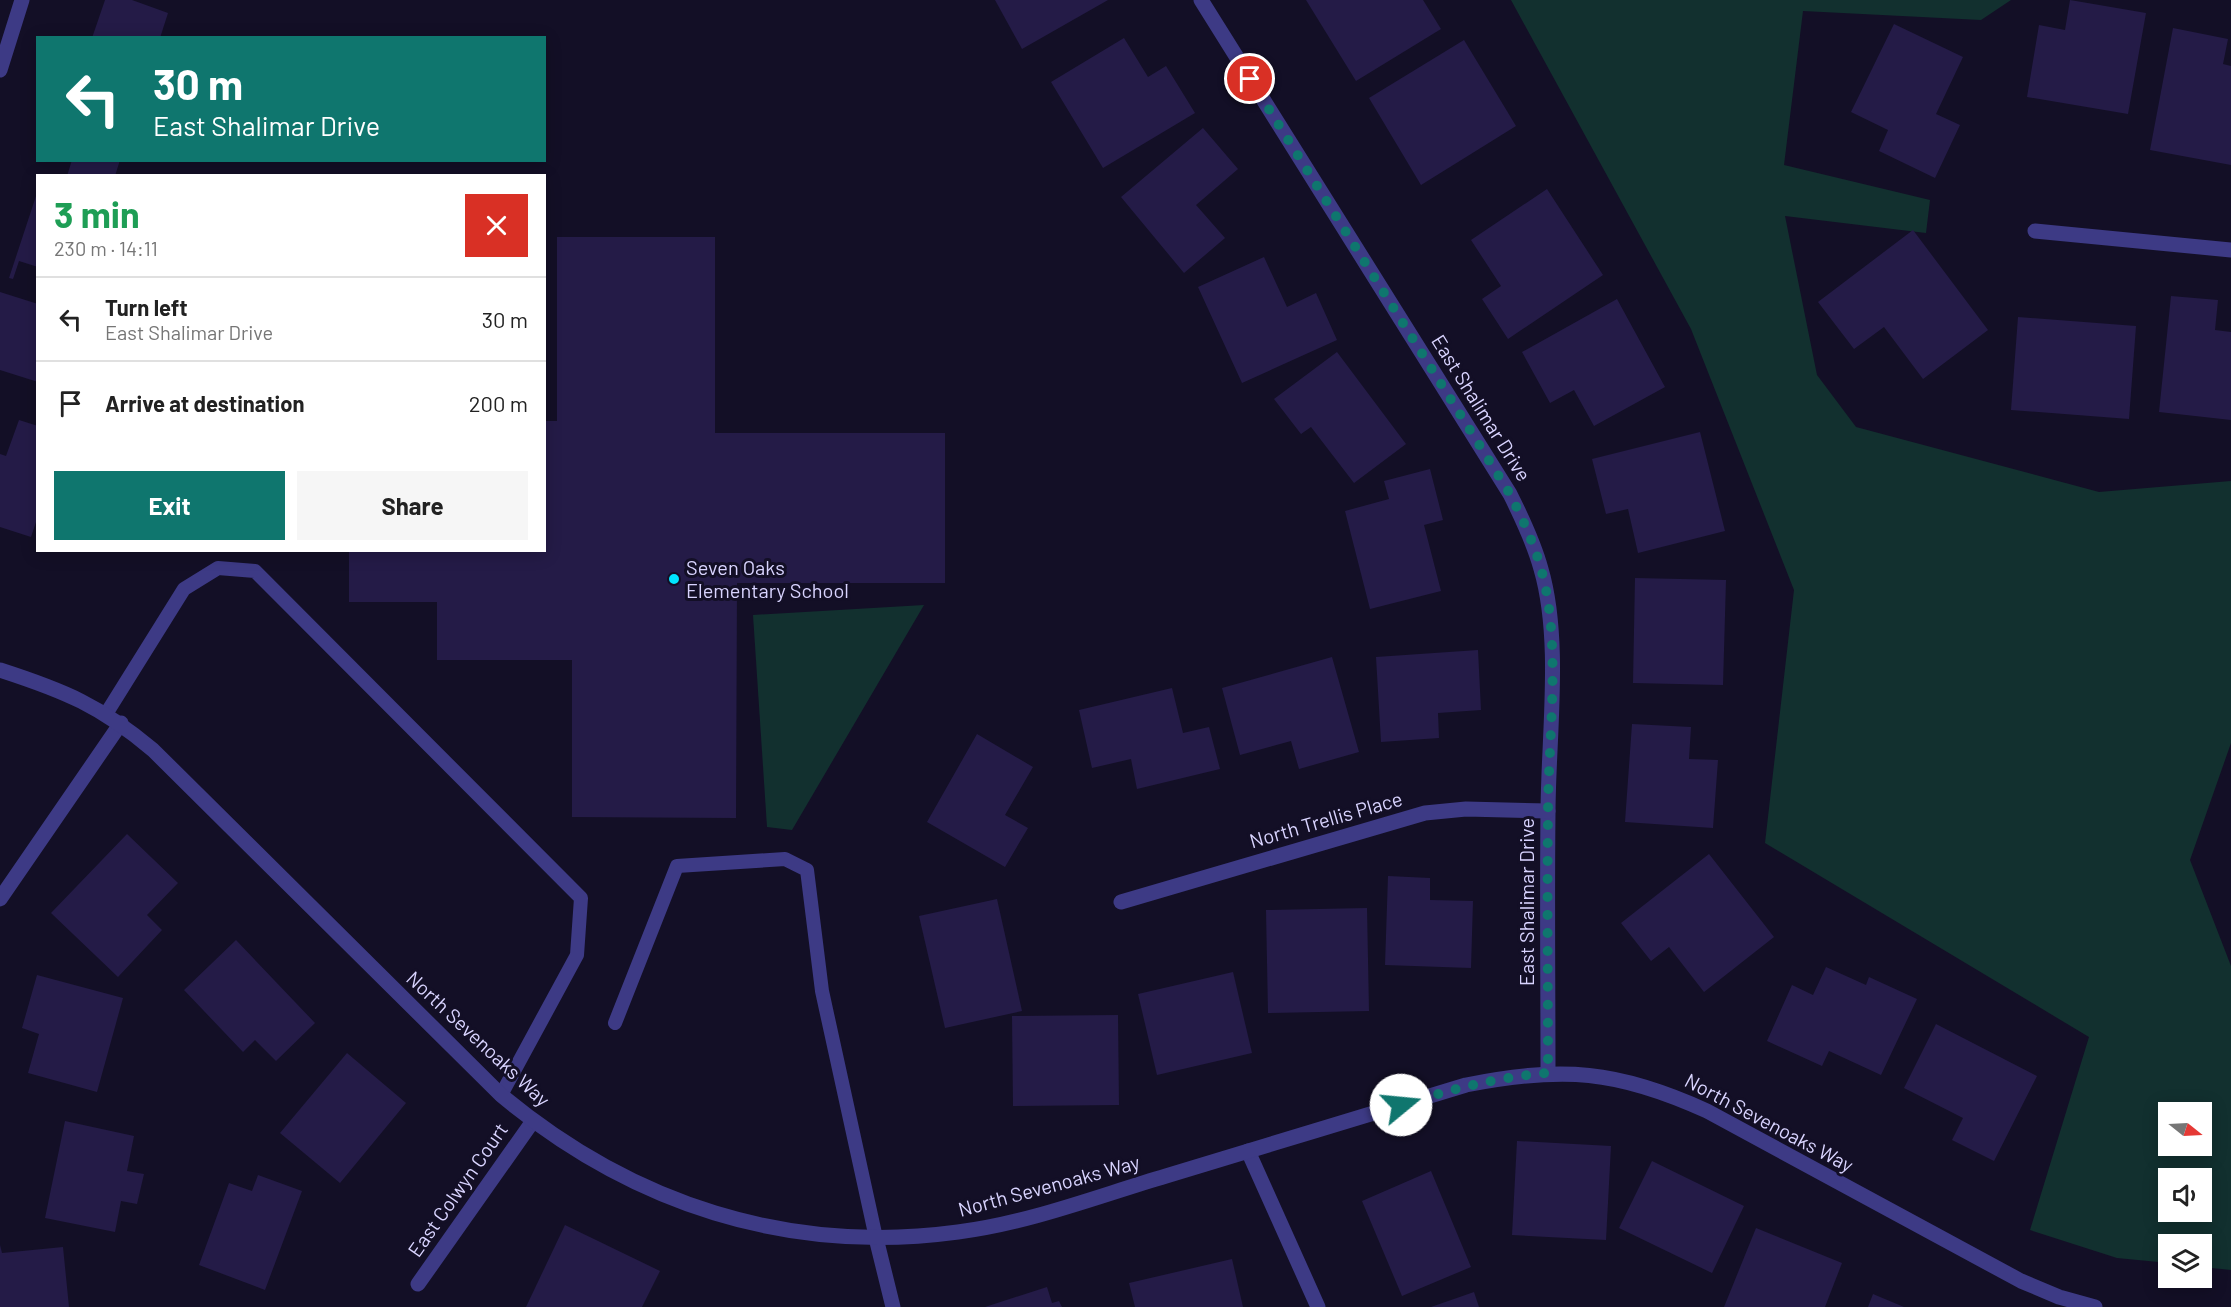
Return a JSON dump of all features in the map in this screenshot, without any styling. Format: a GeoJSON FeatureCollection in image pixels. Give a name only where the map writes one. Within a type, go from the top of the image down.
{"type":"FeatureCollection","features":[{"type":"Feature","properties":{"kind":"street"},"geometry":{"type":"LineString","coordinates":[[0,70],[22,0]]}},
{"type":"Feature","properties":{"kind":"street","name":"East Shalimar Drive"},"geometry":{"type":"LineString","coordinates":[[1201,0],[1510,494],[1528,531],[1542,571],[1549,613],[1551,654],[1548,811],[1548,1073]]}},
{"type":"Feature","properties":{"kind":"street"},"geometry":{"type":"LineString","coordinates":[[2035,231],[2231,250]]}},
{"type":"Feature","properties":{"kind":"street","name":"North Sevenoaks Way"},"geometry":{"type":"LineString","coordinates":[[0,670],[49,685],[86,702],[121,723],[153,750],[501,1095],[567,1145],[639,1185],[686,1204],[756,1225],[796,1232],[876,1238],[960,1232],[1000,1224],[1248,1152],[1466,1085],[1517,1075],[1583,1074],[1629,1082],[1669,1094],[1707,1111],[2021,1281],[2059,1298],[2095,1307]]}},
{"type":"Feature","properties":{"kind":"street"},"geometry":{"type":"LineString","coordinates":[[0,899],[121,723]]}},
{"type":"Feature","properties":{"kind":"street","name":"North Trellis Place"},"geometry":{"type":"LineString","coordinates":[[1121,902],[1425,813],[1466,809],[1548,811]]}},
{"type":"Feature","properties":{"kind":"street","name":"East Colwyn Court"},"geometry":{"type":"LineString","coordinates":[[418,1284],[533,1121]]}},
{"type":"Feature","properties":{"kind":"street"},"geometry":{"type":"LineString","coordinates":[[1248,1152],[1318,1307]]}},
{"type":"Feature","properties":{"kind":"street"},"geometry":{"type":"LineString","coordinates":[[876,1238],[893,1307]]}},
{"type":"Feature","properties":{"kind":"lane"},"geometry":{"type":"LineString","coordinates":[[106,714],[184,589],[218,567],[255,571],[581,898],[577,955],[501,1095]]}},
{"type":"Feature","properties":{"kind":"lane"},"geometry":{"type":"LineString","coordinates":[[615,1023],[677,866],[785,859],[807,870],[822,991],[876,1238]]}},
{"type":"Feature","properties":{"kind":"green space"},"geometry":{"type":"Polygon","coordinates":[[[1511,0],[2011,0],[1981,20],[1803,11],[1784,165],[1930,200],[1926,233],[1785,216],[1817,375],[1856,427],[2099,492],[2231,481],[2231,743],[2190,860],[2231,966],[2231,1270],[2212,1268],[2212,1234],[2158,1234],[2158,1262],[2117,1258],[2030,1230],[2089,1037],[1765,843],[1794,590],[1691,329],[1511,0]]]}},
{"type":"Feature","properties":{"kind":"green space"},"geometry":{"type":"Polygon","coordinates":[[[924,605],[792,830],[767,827],[753,615],[924,605]]]}},
{"type":"Feature","properties":{"kind":"building"},"geometry":{"type":"Polygon","coordinates":[[[105,0],[132,0],[168,13],[161,36],[93,36],[105,0]]]}},
{"type":"Feature","properties":{"kind":"building"},"geometry":{"type":"Polygon","coordinates":[[[995,0],[1108,0],[1022,49],[995,0]]]}},
{"type":"Feature","properties":{"kind":"building"},"geometry":{"type":"Polygon","coordinates":[[[1306,0],[1423,0],[1441,29],[1356,81],[1306,0]]]}},
{"type":"Feature","properties":{"kind":"building"},"geometry":{"type":"Polygon","coordinates":[[[2070,0],[2146,13],[2128,114],[2027,97],[2039,25],[2065,30],[2070,0]]]}},
{"type":"Feature","properties":{"kind":"building"},"geometry":{"type":"Polygon","coordinates":[[[1894,24],[1963,57],[1936,114],[1960,125],[1935,178],[1879,151],[1888,130],[1851,112],[1894,24]]]}},
{"type":"Feature","properties":{"kind":"building"},"geometry":{"type":"Polygon","coordinates":[[[2173,28],[2228,39],[2223,64],[2231,66],[2231,165],[2150,150],[2173,28]]]}},
{"type":"Feature","properties":{"kind":"building"},"geometry":{"type":"Polygon","coordinates":[[[1124,38],[1148,77],[1166,66],[1195,113],[1103,168],[1051,82],[1124,38]]]}},
{"type":"Feature","properties":{"kind":"building"},"geometry":{"type":"Polygon","coordinates":[[[1464,40],[1516,126],[1421,185],[1369,98],[1464,40]]]}},
{"type":"Feature","properties":{"kind":"building"},"geometry":{"type":"Polygon","coordinates":[[[1203,128],[1238,169],[1196,205],[1225,238],[1184,273],[1121,197],[1203,128]]]}},
{"type":"Feature","properties":{"kind":"building"},"geometry":{"type":"Polygon","coordinates":[[[71,162],[119,162],[116,174],[68,174],[71,162]]]}},
{"type":"Feature","properties":{"kind":"building"},"geometry":{"type":"Polygon","coordinates":[[[1547,189],[1603,275],[1508,339],[1482,299],[1501,286],[1471,240],[1547,189]]]}},
{"type":"Feature","properties":{"kind":"building"},"geometry":{"type":"Polygon","coordinates":[[[36,196],[36,266],[19,261],[13,279],[9,278],[36,196]]]}},
{"type":"Feature","properties":{"kind":"building"},"geometry":{"type":"Polygon","coordinates":[[[1913,230],[1988,330],[1923,379],[1884,327],[1854,349],[1818,302],[1913,230]]]}},
{"type":"Feature","properties":{"kind":"building"},"geometry":{"type":"Polygon","coordinates":[[[557,237],[715,237],[715,433],[945,433],[945,583],[737,583],[736,818],[572,817],[572,660],[437,660],[437,602],[349,602],[349,552],[546,552],[546,421],[557,421],[557,237]]]}},
{"type":"Feature","properties":{"kind":"building"},"geometry":{"type":"Polygon","coordinates":[[[1264,257],[1287,307],[1316,293],[1337,340],[1242,383],[1198,287],[1264,257]]]}},
{"type":"Feature","properties":{"kind":"building"},"geometry":{"type":"Polygon","coordinates":[[[0,292],[36,303],[36,381],[0,370],[0,292]]]}},
{"type":"Feature","properties":{"kind":"building"},"geometry":{"type":"Polygon","coordinates":[[[2171,296],[2218,300],[2215,330],[2231,332],[2231,420],[2159,412],[2171,296]]]}},
{"type":"Feature","properties":{"kind":"building"},"geometry":{"type":"Polygon","coordinates":[[[1617,299],[1665,387],[1594,426],[1574,390],[1550,403],[1522,352],[1617,299]]]}},
{"type":"Feature","properties":{"kind":"building"},"geometry":{"type":"Polygon","coordinates":[[[2018,317],[2136,326],[2129,419],[2011,410],[2018,317]]]}},
{"type":"Feature","properties":{"kind":"building"},"geometry":{"type":"Polygon","coordinates":[[[1337,352],[1406,444],[1354,483],[1311,427],[1301,434],[1274,399],[1337,352]]]}},
{"type":"Feature","properties":{"kind":"building"},"geometry":{"type":"Polygon","coordinates":[[[19,420],[36,425],[36,522],[31,537],[0,527],[0,454],[6,456],[19,420]]]}},
{"type":"Feature","properties":{"kind":"building"},"geometry":{"type":"Polygon","coordinates":[[[1700,432],[1725,531],[1638,553],[1628,509],[1606,514],[1592,459],[1700,432]]]}},
{"type":"Feature","properties":{"kind":"building"},"geometry":{"type":"Polygon","coordinates":[[[1430,469],[1443,520],[1424,525],[1441,591],[1370,609],[1345,511],[1389,499],[1384,481],[1430,469]]]}},
{"type":"Feature","properties":{"kind":"building"},"geometry":{"type":"Polygon","coordinates":[[[1635,578],[1726,580],[1723,685],[1633,683],[1635,578]]]}},
{"type":"Feature","properties":{"kind":"building"},"geometry":{"type":"Polygon","coordinates":[[[1478,650],[1481,710],[1438,713],[1439,738],[1381,742],[1376,657],[1478,650]]]}},
{"type":"Feature","properties":{"kind":"building"},"geometry":{"type":"Polygon","coordinates":[[[1332,657],[1359,752],[1299,769],[1291,741],[1240,755],[1222,688],[1332,657]]]}},
{"type":"Feature","properties":{"kind":"building"},"geometry":{"type":"Polygon","coordinates":[[[1172,688],[1183,733],[1209,727],[1220,769],[1137,789],[1131,759],[1092,768],[1079,710],[1172,688]]]}},
{"type":"Feature","properties":{"kind":"building"},"geometry":{"type":"Polygon","coordinates":[[[1632,724],[1691,727],[1689,759],[1718,760],[1713,828],[1625,822],[1632,724]]]}},
{"type":"Feature","properties":{"kind":"building"},"geometry":{"type":"Polygon","coordinates":[[[977,734],[1033,767],[1005,815],[1028,828],[1005,867],[927,822],[977,734]]]}},
{"type":"Feature","properties":{"kind":"building"},"geometry":{"type":"Polygon","coordinates":[[[127,834],[178,883],[147,915],[162,930],[118,977],[51,913],[127,834]]]}},
{"type":"Feature","properties":{"kind":"building"},"geometry":{"type":"Polygon","coordinates":[[[1709,854],[1774,937],[1704,992],[1669,947],[1651,961],[1621,923],[1709,854]]]}},
{"type":"Feature","properties":{"kind":"building"},"geometry":{"type":"Polygon","coordinates":[[[1388,876],[1430,878],[1430,900],[1473,901],[1471,968],[1385,965],[1388,876]]]}},
{"type":"Feature","properties":{"kind":"building"},"geometry":{"type":"Polygon","coordinates":[[[997,899],[1022,1011],[945,1028],[919,916],[997,899]]]}},
{"type":"Feature","properties":{"kind":"building"},"geometry":{"type":"Polygon","coordinates":[[[1367,908],[1369,1011],[1268,1013],[1266,910],[1367,908]]]}},
{"type":"Feature","properties":{"kind":"building"},"geometry":{"type":"Polygon","coordinates":[[[236,940],[315,1023],[276,1061],[255,1040],[243,1052],[184,990],[236,940]]]}},
{"type":"Feature","properties":{"kind":"building"},"geometry":{"type":"Polygon","coordinates":[[[1826,967],[1866,985],[1869,977],[1917,999],[1881,1075],[1829,1051],[1822,1066],[1767,1041],[1792,985],[1813,995],[1826,967]]]}},
{"type":"Feature","properties":{"kind":"building"},"geometry":{"type":"Polygon","coordinates":[[[1233,972],[1252,1053],[1157,1075],[1138,994],[1233,972]]]}},
{"type":"Feature","properties":{"kind":"building"},"geometry":{"type":"Polygon","coordinates":[[[37,975],[123,998],[97,1092],[28,1073],[39,1034],[22,1028],[37,975]]]}},
{"type":"Feature","properties":{"kind":"building"},"geometry":{"type":"Polygon","coordinates":[[[1118,1015],[1119,1105],[1013,1106],[1012,1016],[1118,1015]]]}},
{"type":"Feature","properties":{"kind":"building"},"geometry":{"type":"Polygon","coordinates":[[[1936,1024],[2037,1076],[1994,1161],[1952,1140],[1963,1118],[1904,1088],[1936,1024]]]}},
{"type":"Feature","properties":{"kind":"building"},"geometry":{"type":"Polygon","coordinates":[[[347,1053],[406,1103],[340,1183],[280,1133],[347,1053]]]}},
{"type":"Feature","properties":{"kind":"building"},"geometry":{"type":"Polygon","coordinates":[[[65,1121],[134,1136],[127,1171],[144,1174],[137,1204],[121,1201],[115,1232],[45,1218],[65,1121]]]}},
{"type":"Feature","properties":{"kind":"building"},"geometry":{"type":"Polygon","coordinates":[[[1517,1141],[1611,1146],[1606,1240],[1512,1235],[1517,1141]]]}},
{"type":"Feature","properties":{"kind":"building"},"geometry":{"type":"Polygon","coordinates":[[[1652,1161],[1744,1206],[1712,1273],[1619,1228],[1652,1161]]]}},
{"type":"Feature","properties":{"kind":"building"},"geometry":{"type":"Polygon","coordinates":[[[1431,1171],[1471,1267],[1402,1296],[1362,1201],[1431,1171]]]}},
{"type":"Feature","properties":{"kind":"building"},"geometry":{"type":"Polygon","coordinates":[[[258,1175],[302,1191],[265,1290],[199,1265],[229,1183],[252,1191],[258,1175]]]}},
{"type":"Feature","properties":{"kind":"building"},"geometry":{"type":"Polygon","coordinates":[[[565,1225],[660,1271],[642,1307],[526,1307],[565,1225]]]}},
{"type":"Feature","properties":{"kind":"building"},"geometry":{"type":"Polygon","coordinates":[[[1756,1228],[1842,1263],[1825,1307],[1724,1307],[1756,1228]]]}},
{"type":"Feature","properties":{"kind":"building"},"geometry":{"type":"Polygon","coordinates":[[[0,1245],[2,1253],[63,1247],[69,1307],[0,1307],[0,1245]]]}},
{"type":"Feature","properties":{"kind":"building"},"geometry":{"type":"Polygon","coordinates":[[[1232,1259],[1243,1307],[1135,1307],[1129,1283],[1232,1259]]]}},
{"type":"Feature","properties":{"kind":"building"},"geometry":{"type":"Polygon","coordinates":[[[1047,1287],[1052,1303],[1059,1301],[1062,1307],[985,1307],[1047,1287]]]}},
{"type":"Feature","properties":{"kind":"building"},"geometry":{"type":"Polygon","coordinates":[[[1474,1292],[1479,1307],[1431,1307],[1474,1292]]]}},
{"type":"Feature","properties":{"kind":"building"},"geometry":{"type":"Polygon","coordinates":[[[1873,1294],[1904,1307],[1868,1307],[1873,1294]]]}},
{"type":"Feature","properties":{"kind":"place","name":"Seven Oaks Elementary School"},"geometry":{"type":"Point","coordinates":[674,579]}},
{"type":"Feature","properties":{"kind":"route"},"geometry":{"type":"LineString","coordinates":[[1250,79],[1510,494],[1528,531],[1542,571],[1549,613],[1551,654],[1548,811],[1548,1073],[1517,1075],[1466,1085],[1401,1105]]}}]}
